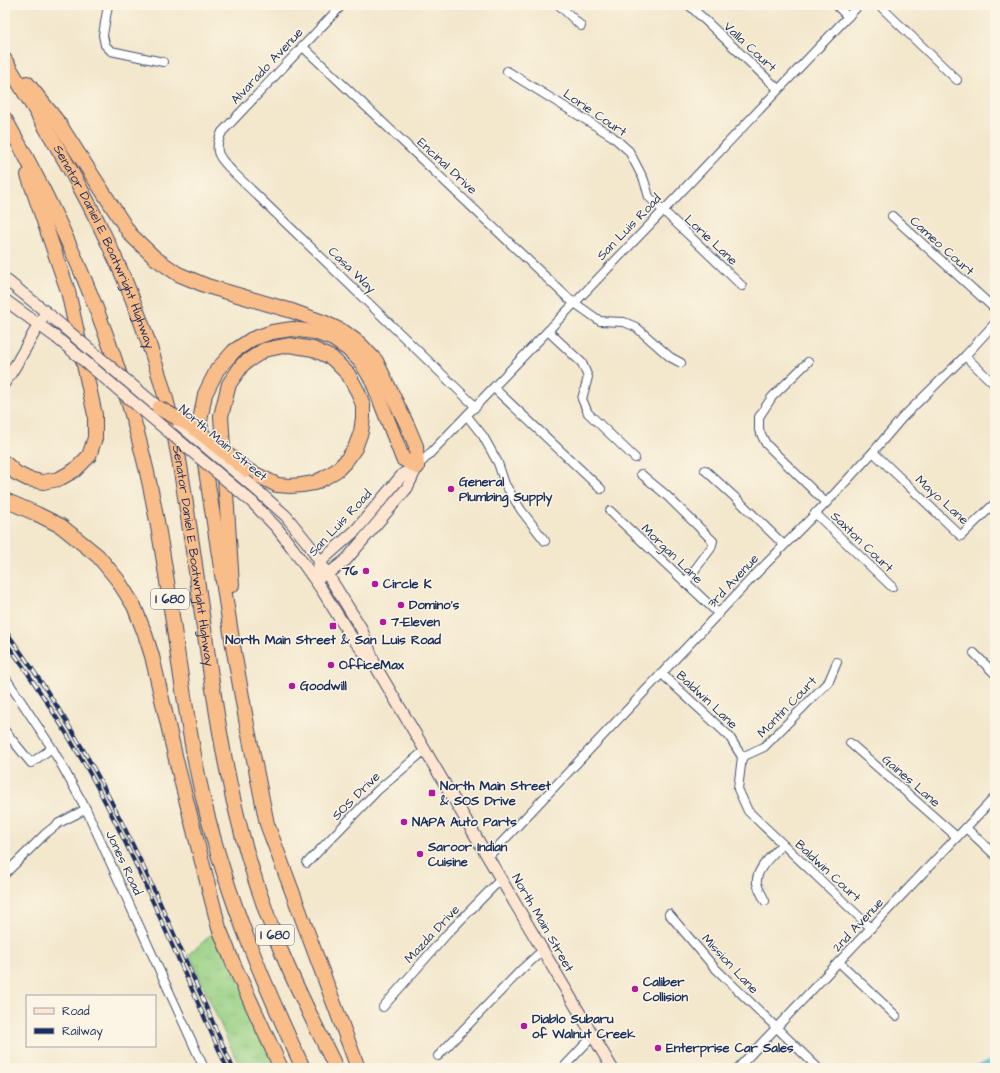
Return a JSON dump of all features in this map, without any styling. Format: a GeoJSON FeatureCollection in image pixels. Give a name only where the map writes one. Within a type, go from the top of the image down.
{"type":"FeatureCollection","features":[{"type":"Feature","properties":{"kind":"highway"},"geometry":{"type":"LineString","coordinates":[[5,55],[58,122],[130,234],[155,258],[178,274],[207,286],[292,311],[323,322],[344,332],[360,344],[376,361],[408,427],[416,446],[417,467]]}},
{"type":"Feature","properties":{"kind":"highway","name":"Senator Daniel E Boatwright Highway"},"geometry":{"type":"LineString","coordinates":[[5,60],[54,143],[100,226],[128,288],[150,347],[166,402],[177,450],[219,728],[228,777],[241,831],[257,885],[278,945],[336,1068]]}},
{"type":"Feature","properties":{"kind":"highway","name":"I 680"},"geometry":{"type":"LineString","coordinates":[[5,119],[45,192],[72,248],[102,323],[120,376],[137,431],[154,503],[164,558],[189,726],[213,836],[231,896],[255,961],[303,1068]]}},
{"type":"Feature","properties":{"kind":"highway"},"geometry":{"type":"LineString","coordinates":[[5,463],[16,473],[28,479],[43,482],[59,479],[75,470],[89,456],[95,438],[95,415],[68,291],[15,137]]}},
{"type":"Feature","properties":{"kind":"highway"},"geometry":{"type":"LineString","coordinates":[[358,1068],[267,824],[233,646],[200,420],[205,394],[217,370],[234,351],[252,339],[272,332],[292,329],[314,332],[333,339],[348,349],[365,368],[372,380],[404,459],[417,467]]}},
{"type":"Feature","properties":{"kind":"highway"},"geometry":{"type":"LineString","coordinates":[[159,408],[193,427],[246,470],[278,485],[290,486],[314,483],[337,470],[346,461],[355,448],[362,432],[363,405],[348,374],[332,358],[314,349],[288,345],[264,350],[244,364],[229,384],[221,416],[234,611],[233,646]]}},
{"type":"Feature","properties":{"kind":"highway"},"geometry":{"type":"LineString","coordinates":[[5,500],[61,526],[98,556],[117,579],[134,606],[152,656],[179,772],[219,928],[233,963],[281,1068]]}},
{"type":"Feature","properties":{"kind":"main road","name":"North Main Street"},"geometry":{"type":"LineString","coordinates":[[5,279],[250,484],[286,516],[307,542],[361,628],[376,667]]}},
{"type":"Feature","properties":{"kind":"main road","name":"North Main Street"},"geometry":{"type":"LineString","coordinates":[[5,300],[57,338],[252,502],[280,532],[313,578],[350,636],[376,667],[612,1068]]}},
{"type":"Feature","properties":{"kind":"main road"},"geometry":{"type":"LineString","coordinates":[[5,382],[39,324],[50,316]]}},
{"type":"Feature","properties":{"kind":"main road","name":"San Luis Road"},"geometry":{"type":"LineString","coordinates":[[313,578],[320,562],[356,530],[403,474],[417,467]]}},
{"type":"Feature","properties":{"kind":"main road","name":"San Luis Road"},"geometry":{"type":"LineString","coordinates":[[313,578],[328,574],[346,560],[407,488],[417,467]]}},
{"type":"Feature","properties":{"kind":"street"},"geometry":{"type":"LineString","coordinates":[[108,5],[103,35],[104,45],[112,51],[163,62]]}},
{"type":"Feature","properties":{"kind":"street","name":"Alvarado Avenue"},"geometry":{"type":"LineString","coordinates":[[217,148],[217,141],[222,132],[342,5]]}},
{"type":"Feature","properties":{"kind":"street"},"geometry":{"type":"LineString","coordinates":[[559,5],[581,26]]}},
{"type":"Feature","properties":{"kind":"street","name":"Valla Court"},"geometry":{"type":"LineString","coordinates":[[689,5],[778,89]]}},
{"type":"Feature","properties":{"kind":"street"},"geometry":{"type":"LineString","coordinates":[[836,5],[848,16]]}},
{"type":"Feature","properties":{"kind":"street","name":"San Luis Road"},"geometry":{"type":"LineString","coordinates":[[417,467],[859,5]]}},
{"type":"Feature","properties":{"kind":"street"},"geometry":{"type":"LineString","coordinates":[[879,5],[957,80]]}},
{"type":"Feature","properties":{"kind":"street","name":"Encinal Drive"},"geometry":{"type":"LineString","coordinates":[[302,46],[575,303],[600,321],[624,322],[636,327],[670,357],[681,363]]}},
{"type":"Feature","properties":{"kind":"street","name":"Lorie Court"},"geometry":{"type":"LineString","coordinates":[[507,71],[612,136],[629,151],[644,180],[648,197],[663,211]]}},
{"type":"Feature","properties":{"kind":"street","name":"Casa Way"},"geometry":{"type":"LineString","coordinates":[[217,148],[223,161],[234,173],[476,407]]}},
{"type":"Feature","properties":{"kind":"street","name":"Lorie Lane"},"geometry":{"type":"LineString","coordinates":[[663,211],[742,286]]}},
{"type":"Feature","properties":{"kind":"street","name":"Cameo Court"},"geometry":{"type":"LineString","coordinates":[[892,216],[995,309]]}},
{"type":"Feature","properties":{"kind":"street","name":"3rd Avenue"},"geometry":{"type":"LineString","coordinates":[[488,857],[784,545],[826,503],[874,452],[902,418],[965,356],[995,323]]}},
{"type":"Feature","properties":{"kind":"street"},"geometry":{"type":"LineString","coordinates":[[548,331],[582,363],[588,377],[582,399],[588,413],[634,458]]}},
{"type":"Feature","properties":{"kind":"street"},"geometry":{"type":"LineString","coordinates":[[965,356],[995,385]]}},
{"type":"Feature","properties":{"kind":"street"},"geometry":{"type":"LineString","coordinates":[[808,362],[772,397],[759,417],[759,430],[766,444],[826,503]]}},
{"type":"Feature","properties":{"kind":"street"},"geometry":{"type":"LineString","coordinates":[[494,388],[601,489]]}},
{"type":"Feature","properties":{"kind":"street"},"geometry":{"type":"LineString","coordinates":[[467,416],[483,436],[498,463],[505,484],[521,510],[545,541]]}},
{"type":"Feature","properties":{"kind":"street","name":"Mayo Lane"},"geometry":{"type":"LineString","coordinates":[[874,452],[961,536],[995,503]]}},
{"type":"Feature","properties":{"kind":"street"},"geometry":{"type":"LineString","coordinates":[[705,470],[784,545]]}},
{"type":"Feature","properties":{"kind":"street"},"geometry":{"type":"LineString","coordinates":[[641,474],[665,494],[712,541],[711,548],[685,583]]}},
{"type":"Feature","properties":{"kind":"street","name":"Morgan Lane"},"geometry":{"type":"LineString","coordinates":[[610,511],[719,614]]}},
{"type":"Feature","properties":{"kind":"street","name":"Saxton Court"},"geometry":{"type":"LineString","coordinates":[[815,513],[892,587]]}},
{"type":"Feature","properties":{"kind":"street"},"geometry":{"type":"LineString","coordinates":[[974,653],[995,674]]}},
{"type":"Feature","properties":{"kind":"street","name":"Montin Court"},"geometry":{"type":"LineString","coordinates":[[742,756],[764,747],[829,681],[837,662]]}},
{"type":"Feature","properties":{"kind":"street","name":"Baldwin Lane"},"geometry":{"type":"LineString","coordinates":[[662,674],[729,736],[742,756]]}},
{"type":"Feature","properties":{"kind":"street","name":"Jones Road"},"geometry":{"type":"LineString","coordinates":[[5,677],[52,748],[86,809],[204,1068]]}},
{"type":"Feature","properties":{"kind":"street"},"geometry":{"type":"LineString","coordinates":[[5,731],[31,763],[52,748]]}},
{"type":"Feature","properties":{"kind":"street","name":"Gaines Lane"},"geometry":{"type":"LineString","coordinates":[[850,743],[957,837]]}},
{"type":"Feature","properties":{"kind":"street","name":"SOS Drive"},"geometry":{"type":"LineString","coordinates":[[307,863],[378,790],[425,750]]}},
{"type":"Feature","properties":{"kind":"street"},"geometry":{"type":"LineString","coordinates":[[742,756],[738,789],[748,811],[782,844]]}},
{"type":"Feature","properties":{"kind":"street","name":"2nd Avenue"},"geometry":{"type":"LineString","coordinates":[[738,1068],[995,797]]}},
{"type":"Feature","properties":{"kind":"street"},"geometry":{"type":"LineString","coordinates":[[5,874],[45,834],[59,823],[86,809]]}},
{"type":"Feature","properties":{"kind":"street"},"geometry":{"type":"LineString","coordinates":[[966,828],[995,855]]}},
{"type":"Feature","properties":{"kind":"street","name":"Baldwin Court"},"geometry":{"type":"LineString","coordinates":[[765,901],[757,884],[758,878],[761,869],[782,844],[871,928]]}},
{"type":"Feature","properties":{"kind":"street","name":"Mazda Drive"},"geometry":{"type":"LineString","coordinates":[[383,1007],[446,934],[501,879]]}},
{"type":"Feature","properties":{"kind":"street","name":"Mission Lane"},"geometry":{"type":"LineString","coordinates":[[669,914],[714,967],[776,1029],[818,1068]]}},
{"type":"Feature","properties":{"kind":"street"},"geometry":{"type":"LineString","coordinates":[[438,1056],[521,970],[543,950]]}},
{"type":"Feature","properties":{"kind":"street"},"geometry":{"type":"LineString","coordinates":[[839,962],[896,1016]]}},
{"type":"Feature","properties":{"kind":"street"},"geometry":{"type":"LineString","coordinates":[[563,1068],[594,1036]]}},
{"type":"Feature","properties":{"kind":"green space"},"geometry":{"type":"Polygon","coordinates":[[[219,928],[281,1068],[240,1068],[189,954],[219,928]]]}},
{"type":"Feature","properties":{"kind":"waterway"},"geometry":{"type":"LineString","coordinates":[[982,1068],[995,1063]]}},
{"type":"Feature","properties":{"kind":"railway"},"geometry":{"type":"LineString","coordinates":[[5,630],[54,702],[99,778],[152,885],[233,1068]]}},
{"type":"Feature","properties":{"kind":"railway"},"geometry":{"type":"LineString","coordinates":[[5,641],[40,691],[62,726],[103,797],[139,871],[227,1068]]}},
{"type":"Feature","properties":{"kind":"place","name":"General Plumbing Supply"},"geometry":{"type":"Point","coordinates":[451,489]}},
{"type":"Feature","properties":{"kind":"place","name":"76"},"geometry":{"type":"Point","coordinates":[366,571]}},
{"type":"Feature","properties":{"kind":"place","name":"Circle K"},"geometry":{"type":"Point","coordinates":[375,584]}},
{"type":"Feature","properties":{"kind":"place","name":"Domino's"},"geometry":{"type":"Point","coordinates":[401,605]}},
{"type":"Feature","properties":{"kind":"place","name":"7-Eleven"},"geometry":{"type":"Point","coordinates":[383,622]}},
{"type":"Feature","properties":{"kind":"place","name":"North Main Street & San Luis Road"},"geometry":{"type":"Point","coordinates":[333,626]}},
{"type":"Feature","properties":{"kind":"place","name":"OfficeMax"},"geometry":{"type":"Point","coordinates":[331,665]}},
{"type":"Feature","properties":{"kind":"place","name":"Goodwill"},"geometry":{"type":"Point","coordinates":[292,686]}},
{"type":"Feature","properties":{"kind":"place","name":"North Main Street & SOS Drive"},"geometry":{"type":"Point","coordinates":[432,793]}},
{"type":"Feature","properties":{"kind":"place","name":"NAPA Auto Parts"},"geometry":{"type":"Point","coordinates":[404,822]}},
{"type":"Feature","properties":{"kind":"place","name":"Saroor Indian Cuisine"},"geometry":{"type":"Point","coordinates":[420,854]}},
{"type":"Feature","properties":{"kind":"place","name":"Caliber Collision"},"geometry":{"type":"Point","coordinates":[635,989]}},
{"type":"Feature","properties":{"kind":"place","name":"Diablo Subaru of Walnut Creek"},"geometry":{"type":"Point","coordinates":[524,1026]}},
{"type":"Feature","properties":{"kind":"place","name":"Enterprise Car Sales"},"geometry":{"type":"Point","coordinates":[658,1048]}}]}
